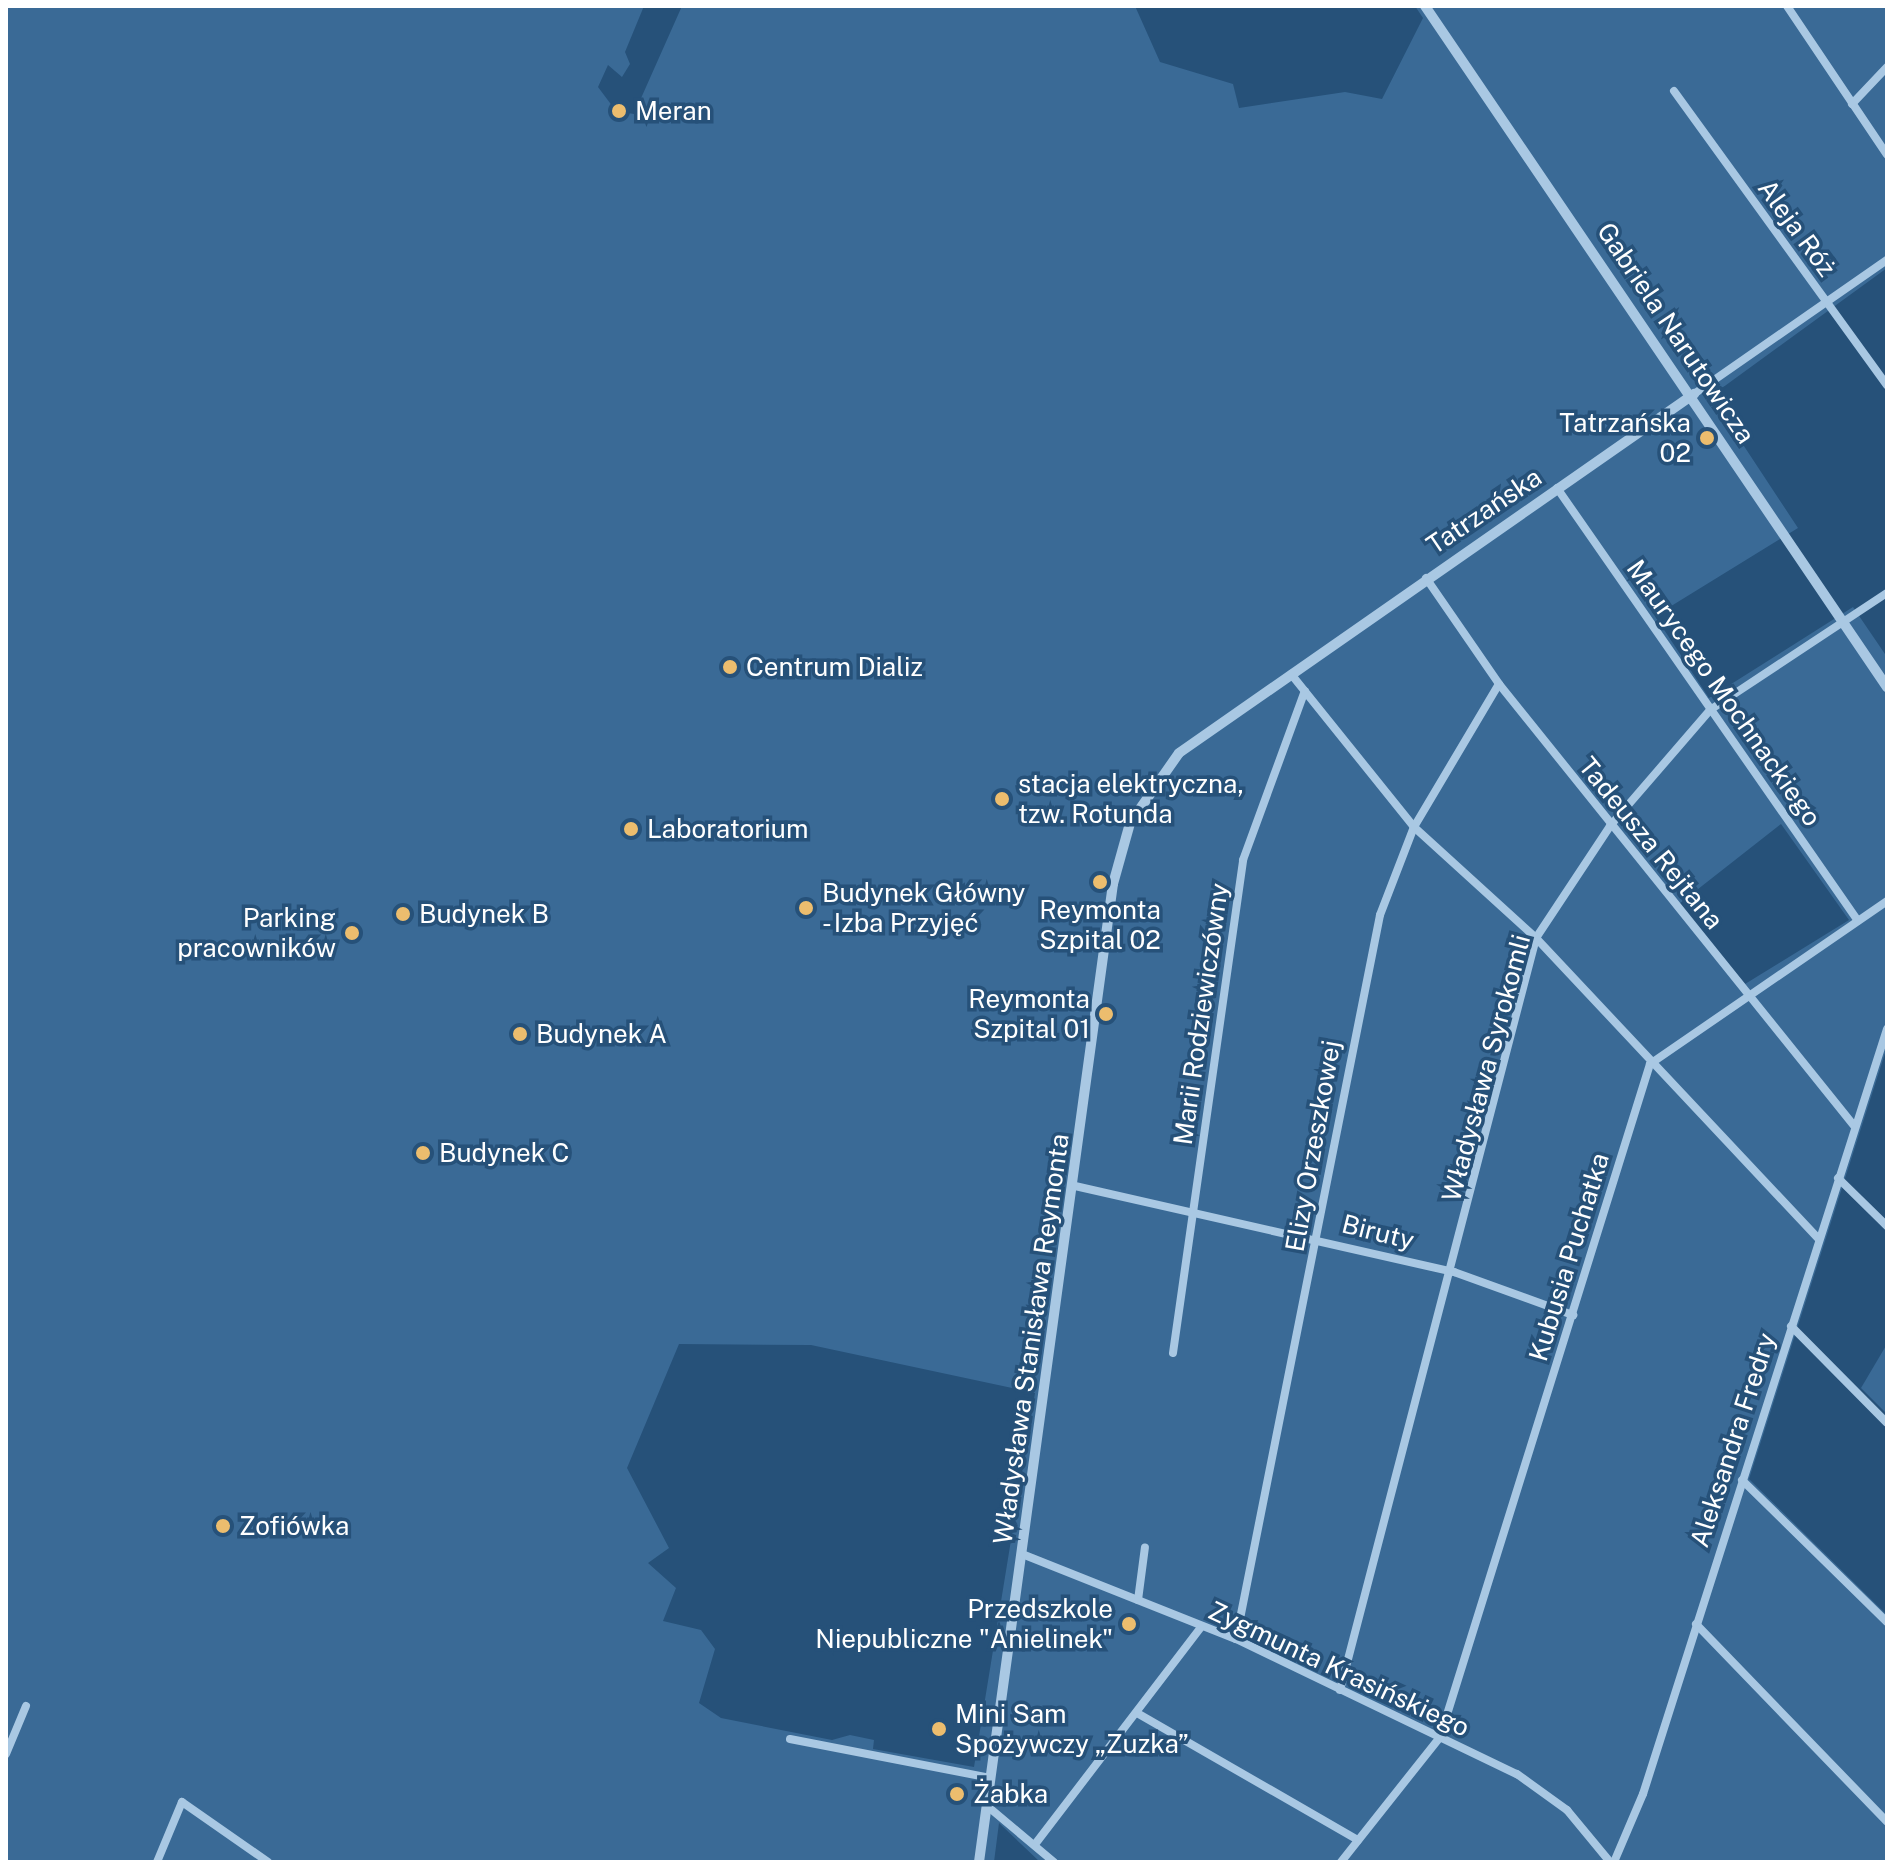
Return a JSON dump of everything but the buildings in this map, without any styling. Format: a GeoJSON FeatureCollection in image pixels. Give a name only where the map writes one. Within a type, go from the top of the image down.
{"type":"FeatureCollection","features":[{"type":"Feature","properties":{"kind":"street","name":"Gabriela Narutowicza"},"geometry":{"type":"LineString","coordinates":[[1425,6],[1694,394],[1887,687]]}},
{"type":"Feature","properties":{"kind":"street"},"geometry":{"type":"LineString","coordinates":[[1787,6],[1887,155]]}},
{"type":"Feature","properties":{"kind":"street"},"geometry":{"type":"LineString","coordinates":[[1852,104],[1887,67]]}},
{"type":"Feature","properties":{"kind":"street","name":"Aleja Róż"},"geometry":{"type":"LineString","coordinates":[[1674,91],[1887,385]]}},
{"type":"Feature","properties":{"kind":"street","name":"Tatrzańska"},"geometry":{"type":"LineString","coordinates":[[1130,823],[1179,753],[1426,577],[1887,260]]}},
{"type":"Feature","properties":{"kind":"street","name":"Maurycego Mochnackiego"},"geometry":{"type":"LineString","coordinates":[[1557,488],[1858,921]]}},
{"type":"Feature","properties":{"kind":"street","name":"Tadeusza Rejtana"},"geometry":{"type":"LineString","coordinates":[[1426,577],[1499,684],[1610,826],[1855,1127]]}},
{"type":"Feature","properties":{"kind":"street","name":"Władysława Syrokomli"},"geometry":{"type":"LineString","coordinates":[[1340,1690],[1454,1272],[1536,938],[1610,826],[1710,710],[1842,619],[1887,593]]}},
{"type":"Feature","properties":{"kind":"street"},"geometry":{"type":"LineString","coordinates":[[1291,674],[1414,827],[1536,938],[1650,1064],[1819,1239]]}},
{"type":"Feature","properties":{"kind":"street","name":"Elizy Orzeszkowej"},"geometry":{"type":"LineString","coordinates":[[1236,1639],[1318,1238],[1376,928],[1414,827],[1499,684]]}},
{"type":"Feature","properties":{"kind":"street","name":"Marii Rodziewiczówny"},"geometry":{"type":"LineString","coordinates":[[1173,1353],[1243,860],[1305,691]]}},
{"type":"Feature","properties":{"kind":"street","name":"Władysława Stanisława Reymonta"},"geometry":{"type":"LineString","coordinates":[[979,1862],[1075,1186],[1113,884],[1130,823]]}},
{"type":"Feature","properties":{"kind":"street"},"geometry":{"type":"LineString","coordinates":[[1650,1064],[1887,901]]}},
{"type":"Feature","properties":{"kind":"street","name":"Aleksandra Fredry"},"geometry":{"type":"LineString","coordinates":[[1612,1862],[1696,1624],[1887,1029]]}},
{"type":"Feature","properties":{"kind":"street","name":"Kubusia Puchatka"},"geometry":{"type":"LineString","coordinates":[[1440,1737],[1650,1064]]}},
{"type":"Feature","properties":{"kind":"street"},"geometry":{"type":"LineString","coordinates":[[1838,1178],[1887,1226]]}},
{"type":"Feature","properties":{"kind":"street","name":"Biruty"},"geometry":{"type":"LineString","coordinates":[[1075,1186],[1193,1208],[1454,1272],[1573,1315]]}},
{"type":"Feature","properties":{"kind":"street"},"geometry":{"type":"LineString","coordinates":[[1791,1326],[1887,1423]]}},
{"type":"Feature","properties":{"kind":"street"},"geometry":{"type":"LineString","coordinates":[[1742,1480],[1887,1622]]}},
{"type":"Feature","properties":{"kind":"street"},"geometry":{"type":"LineString","coordinates":[[1138,1600],[1145,1547]]}},
{"type":"Feature","properties":{"kind":"street","name":"Zygmunta Krasińskiego"},"geometry":{"type":"LineString","coordinates":[[1022,1554],[1236,1639],[1537,1785],[1612,1862]]}},
{"type":"Feature","properties":{"kind":"street"},"geometry":{"type":"LineString","coordinates":[[1696,1624],[1887,1822]]}},
{"type":"Feature","properties":{"kind":"street"},"geometry":{"type":"LineString","coordinates":[[1036,1843],[1201,1627]]}},
{"type":"Feature","properties":{"kind":"street"},"geometry":{"type":"LineString","coordinates":[[6,1754],[26,1706]]}},
{"type":"Feature","properties":{"kind":"street"},"geometry":{"type":"LineString","coordinates":[[1137,1713],[1358,1840]]}},
{"type":"Feature","properties":{"kind":"street"},"geometry":{"type":"LineString","coordinates":[[1341,1862],[1440,1737]]}},
{"type":"Feature","properties":{"kind":"street"},"geometry":{"type":"LineString","coordinates":[[790,1739],[990,1778]]}},
{"type":"Feature","properties":{"kind":"street"},"geometry":{"type":"LineString","coordinates":[[157,1862],[182,1802],[268,1862]]}},
{"type":"Feature","properties":{"kind":"street"},"geometry":{"type":"LineString","coordinates":[[986,1805],[1036,1843],[1054,1862]]}},
{"type":"Feature","properties":{"kind":"shaded area"},"geometry":{"type":"Polygon","coordinates":[[[6,6],[644,6],[625,52],[630,64],[622,77],[608,65],[598,87],[616,111],[634,114],[682,6],[1135,6],[1160,62],[1233,84],[1239,108],[1345,92],[1382,99],[1423,18],[1415,6],[1887,6],[1887,268],[1711,396],[1798,528],[1655,616],[1709,698],[1853,607],[1887,657],[1887,1047],[1749,1479],[1887,1615],[1887,1862],[1040,1862],[999,1823],[994,1862],[6,1862],[6,6]],[[1781,824],[1679,904],[1745,984],[1849,920],[1781,824]],[[679,1344],[627,1468],[669,1548],[648,1563],[676,1588],[663,1621],[701,1630],[715,1649],[699,1703],[721,1718],[832,1740],[850,1735],[874,1740],[873,1749],[974,1767],[1035,1393],[811,1345],[679,1344]]]}},
{"type":"Feature","properties":{"kind":"shaded area"},"geometry":{"type":"Polygon","coordinates":[[[1887,1344],[1887,1414],[1861,1388],[1887,1344]]]}},
{"type":"Feature","properties":{"kind":"place","name":"Meran"},"geometry":{"type":"Point","coordinates":[619,111]}},
{"type":"Feature","properties":{"kind":"place","name":"Tatrzańska 02"},"geometry":{"type":"Point","coordinates":[1707,438]}},
{"type":"Feature","properties":{"kind":"place","name":"Centrum Dializ"},"geometry":{"type":"Point","coordinates":[730,667]}},
{"type":"Feature","properties":{"kind":"place","name":"stacja elektryczna, tzw. Rotunda"},"geometry":{"type":"Point","coordinates":[1002,799]}},
{"type":"Feature","properties":{"kind":"place","name":"Laboratorium"},"geometry":{"type":"Point","coordinates":[631,829]}},
{"type":"Feature","properties":{"kind":"place","name":"Reymonta Szpital 02"},"geometry":{"type":"Point","coordinates":[1100,882]}},
{"type":"Feature","properties":{"kind":"place","name":"Budynek Główny - Izba Przyjęć"},"geometry":{"type":"Point","coordinates":[806,908]}},
{"type":"Feature","properties":{"kind":"place","name":"Budynek B"},"geometry":{"type":"Point","coordinates":[403,914]}},
{"type":"Feature","properties":{"kind":"place","name":"Parking pracowników"},"geometry":{"type":"Point","coordinates":[352,933]}},
{"type":"Feature","properties":{"kind":"place","name":"Reymonta Szpital 01"},"geometry":{"type":"Point","coordinates":[1106,1014]}},
{"type":"Feature","properties":{"kind":"place","name":"Budynek A"},"geometry":{"type":"Point","coordinates":[520,1034]}},
{"type":"Feature","properties":{"kind":"place","name":"Budynek C"},"geometry":{"type":"Point","coordinates":[423,1153]}},
{"type":"Feature","properties":{"kind":"place","name":"Zofiówka"},"geometry":{"type":"Point","coordinates":[223,1526]}},
{"type":"Feature","properties":{"kind":"place","name":"Przedszkole Niepubliczne \"Anielinek\""},"geometry":{"type":"Point","coordinates":[1129,1624]}},
{"type":"Feature","properties":{"kind":"place","name":"Mini Sam Spożywczy „Zuzka”"},"geometry":{"type":"Point","coordinates":[939,1729]}},
{"type":"Feature","properties":{"kind":"place","name":"Żabka"},"geometry":{"type":"Point","coordinates":[957,1794]}}]}
